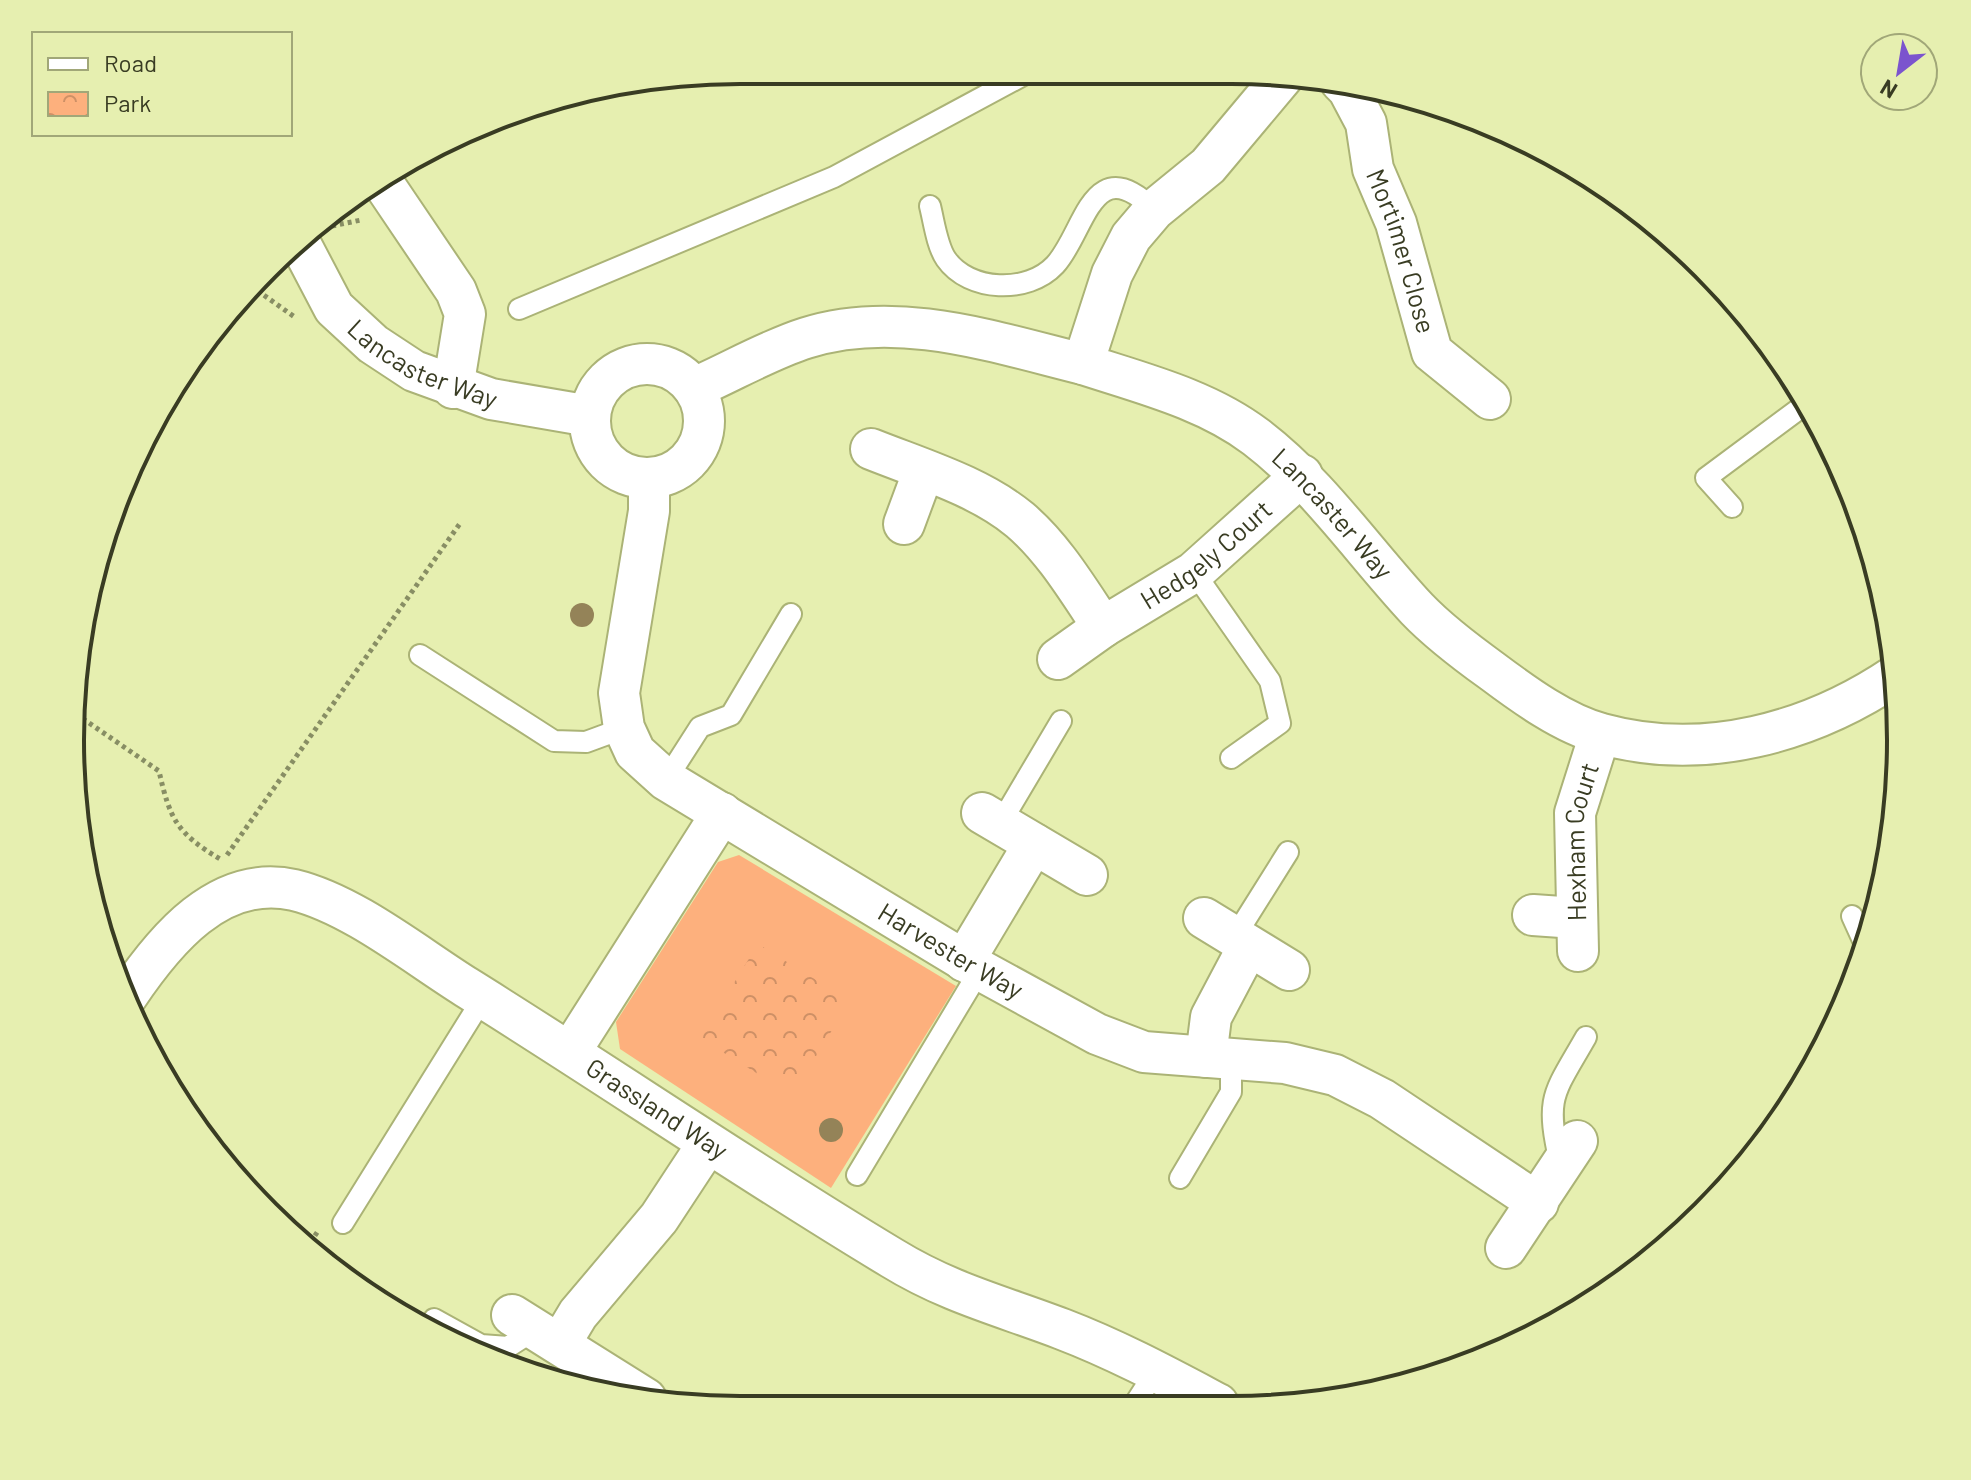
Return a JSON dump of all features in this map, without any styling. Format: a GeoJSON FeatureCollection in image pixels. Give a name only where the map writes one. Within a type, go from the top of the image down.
{"type":"FeatureCollection","features":[{"type":"Feature","properties":{"kind":"street"},"geometry":{"type":"LineString","coordinates":[[1083,364],[1112,274],[1131,237],[1154,210],[1208,166],[1276,85]]}},
{"type":"Feature","properties":{"kind":"street","name":"Mortimer Close"},"geometry":{"type":"LineString","coordinates":[[1352,96],[1366,123],[1373,169],[1396,223],[1432,352],[1490,399]]}},
{"type":"Feature","properties":{"kind":"street"},"geometry":{"type":"LineString","coordinates":[[387,188],[456,291],[465,314],[453,388]]}},
{"type":"Feature","properties":{"kind":"street","name":"Lancaster Way"},"geometry":{"type":"LineString","coordinates":[[304,250],[334,308],[373,344],[414,371],[453,388],[531,408],[590,416]]}},
{"type":"Feature","properties":{"kind":"street","name":"Lancaster Way"},"geometry":{"type":"LineString","coordinates":[[694,388],[806,338],[848,329],[916,327],[991,341],[1083,364],[1185,399],[1252,434],[1302,475],[1419,611],[1520,692],[1600,734],[1677,748],[1743,741],[1809,720],[1884,683]]}},
{"type":"Feature","properties":{"kind":"street"},"geometry":{"type":"LineString","coordinates":[[662,365],[680,374],[694,388],[703,407],[705,427],[699,447],[686,464],[669,474],[649,479],[630,476],[612,467],[599,453],[591,435],[590,416],[595,397],[606,381],[632,366],[662,365]]}},
{"type":"Feature","properties":{"kind":"street"},"geometry":{"type":"LineString","coordinates":[[871,449],[993,501],[1022,521],[1052,553],[1103,627]]}},
{"type":"Feature","properties":{"kind":"street"},"geometry":{"type":"LineString","coordinates":[[904,524],[924,470]]}},
{"type":"Feature","properties":{"kind":"street","name":"Hedgely Court"},"geometry":{"type":"LineString","coordinates":[[1058,659],[1103,627],[1194,572],[1302,475]]}},
{"type":"Feature","properties":{"kind":"street","name":"Harvester Way"},"geometry":{"type":"LineString","coordinates":[[649,479],[649,511],[619,693],[624,728],[635,752],[666,780],[972,966],[1109,1039],[1144,1052],[1285,1063],[1335,1075],[1382,1099],[1538,1203]]}},
{"type":"Feature","properties":{"kind":"street","name":"Hexham Court"},"geometry":{"type":"LineString","coordinates":[[1533,915],[1577,935],[1575,813],[1600,734]]}},
{"type":"Feature","properties":{"kind":"street"},"geometry":{"type":"LineString","coordinates":[[570,1052],[722,813]]}},
{"type":"Feature","properties":{"kind":"street"},"geometry":{"type":"LineString","coordinates":[[972,966],[1006,827],[1087,875]]}},
{"type":"Feature","properties":{"kind":"street","name":"Grassland Way"},"geometry":{"type":"LineString","coordinates":[[133,988],[181,928],[216,901],[257,888],[293,890],[338,907],[570,1052],[707,1145],[894,1260],[962,1296],[1059,1327],[1203,1396]]}},
{"type":"Feature","properties":{"kind":"street"},"geometry":{"type":"LineString","coordinates":[[1219,1058],[1211,1017],[1229,934],[1289,970]]}},
{"type":"Feature","properties":{"kind":"street"},"geometry":{"type":"LineString","coordinates":[[536,1330],[578,1314],[659,1218],[707,1145]]}},
{"type":"Feature","properties":{"kind":"street"},"geometry":{"type":"LineString","coordinates":[[1506,1248],[1569,1154]]}},
{"type":"Feature","properties":{"kind":"street"},"geometry":{"type":"LineString","coordinates":[[536,1330],[624,1385]]}},
{"type":"Feature","properties":{"kind":"lane"},"geometry":{"type":"LineString","coordinates":[[519,309],[834,177],[1007,84]]}},
{"type":"Feature","properties":{"kind":"lane"},"geometry":{"type":"LineString","coordinates":[[930,206],[945,258],[965,278],[995,286],[1025,282],[1054,267],[1071,242],[1087,204],[1106,191],[1124,190],[1138,194],[1154,210]]}},
{"type":"Feature","properties":{"kind":"lane"},"geometry":{"type":"LineString","coordinates":[[1732,507],[1706,478],[1798,410]]}},
{"type":"Feature","properties":{"kind":"lane"},"geometry":{"type":"LineString","coordinates":[[1194,572],[1270,681],[1280,723],[1231,758]]}},
{"type":"Feature","properties":{"kind":"lane"},"geometry":{"type":"LineString","coordinates":[[666,780],[700,727],[731,715],[791,614]]}},
{"type":"Feature","properties":{"kind":"lane"},"geometry":{"type":"LineString","coordinates":[[420,655],[554,741],[586,742],[624,728]]}},
{"type":"Feature","properties":{"kind":"lane"},"geometry":{"type":"LineString","coordinates":[[1006,827],[1061,721]]}},
{"type":"Feature","properties":{"kind":"lane"},"geometry":{"type":"LineString","coordinates":[[1229,934],[1288,852]]}},
{"type":"Feature","properties":{"kind":"lane"},"geometry":{"type":"LineString","coordinates":[[1852,916],[1859,930]]}},
{"type":"Feature","properties":{"kind":"lane"},"geometry":{"type":"LineString","coordinates":[[857,1175],[972,966]]}},
{"type":"Feature","properties":{"kind":"lane"},"geometry":{"type":"LineString","coordinates":[[343,1223],[483,998]]}},
{"type":"Feature","properties":{"kind":"lane"},"geometry":{"type":"LineString","coordinates":[[1569,1154],[1551,1122],[1553,1096],[1586,1037]]}},
{"type":"Feature","properties":{"kind":"lane"},"geometry":{"type":"LineString","coordinates":[[1180,1178],[1231,1092],[1219,1058]]}},
{"type":"Feature","properties":{"kind":"lane"},"geometry":{"type":"LineString","coordinates":[[434,1319],[452,1329]]}},
{"type":"Feature","properties":{"kind":"lane"},"geometry":{"type":"LineString","coordinates":[[488,1346],[508,1347],[536,1330]]}},
{"type":"Feature","properties":{"kind":"lane"},"geometry":{"type":"LineString","coordinates":[[1140,1396],[1156,1371]]}},
{"type":"Feature","properties":{"kind":"path"},"geometry":{"type":"LineString","coordinates":[[84,720],[159,771],[166,802],[187,839],[223,861],[461,522]]}},
{"type":"Feature","properties":{"kind":"green space"},"geometry":{"type":"Polygon","coordinates":[[[739,855],[956,986],[831,1188],[620,1049],[616,1022],[718,862],[739,855]]]}},
{"type":"Feature","properties":{"kind":"green space"},"geometry":{"type":"Polygon","coordinates":[[[758,944],[850,1001],[792,1095],[700,1038],[758,944]]]}}]}
